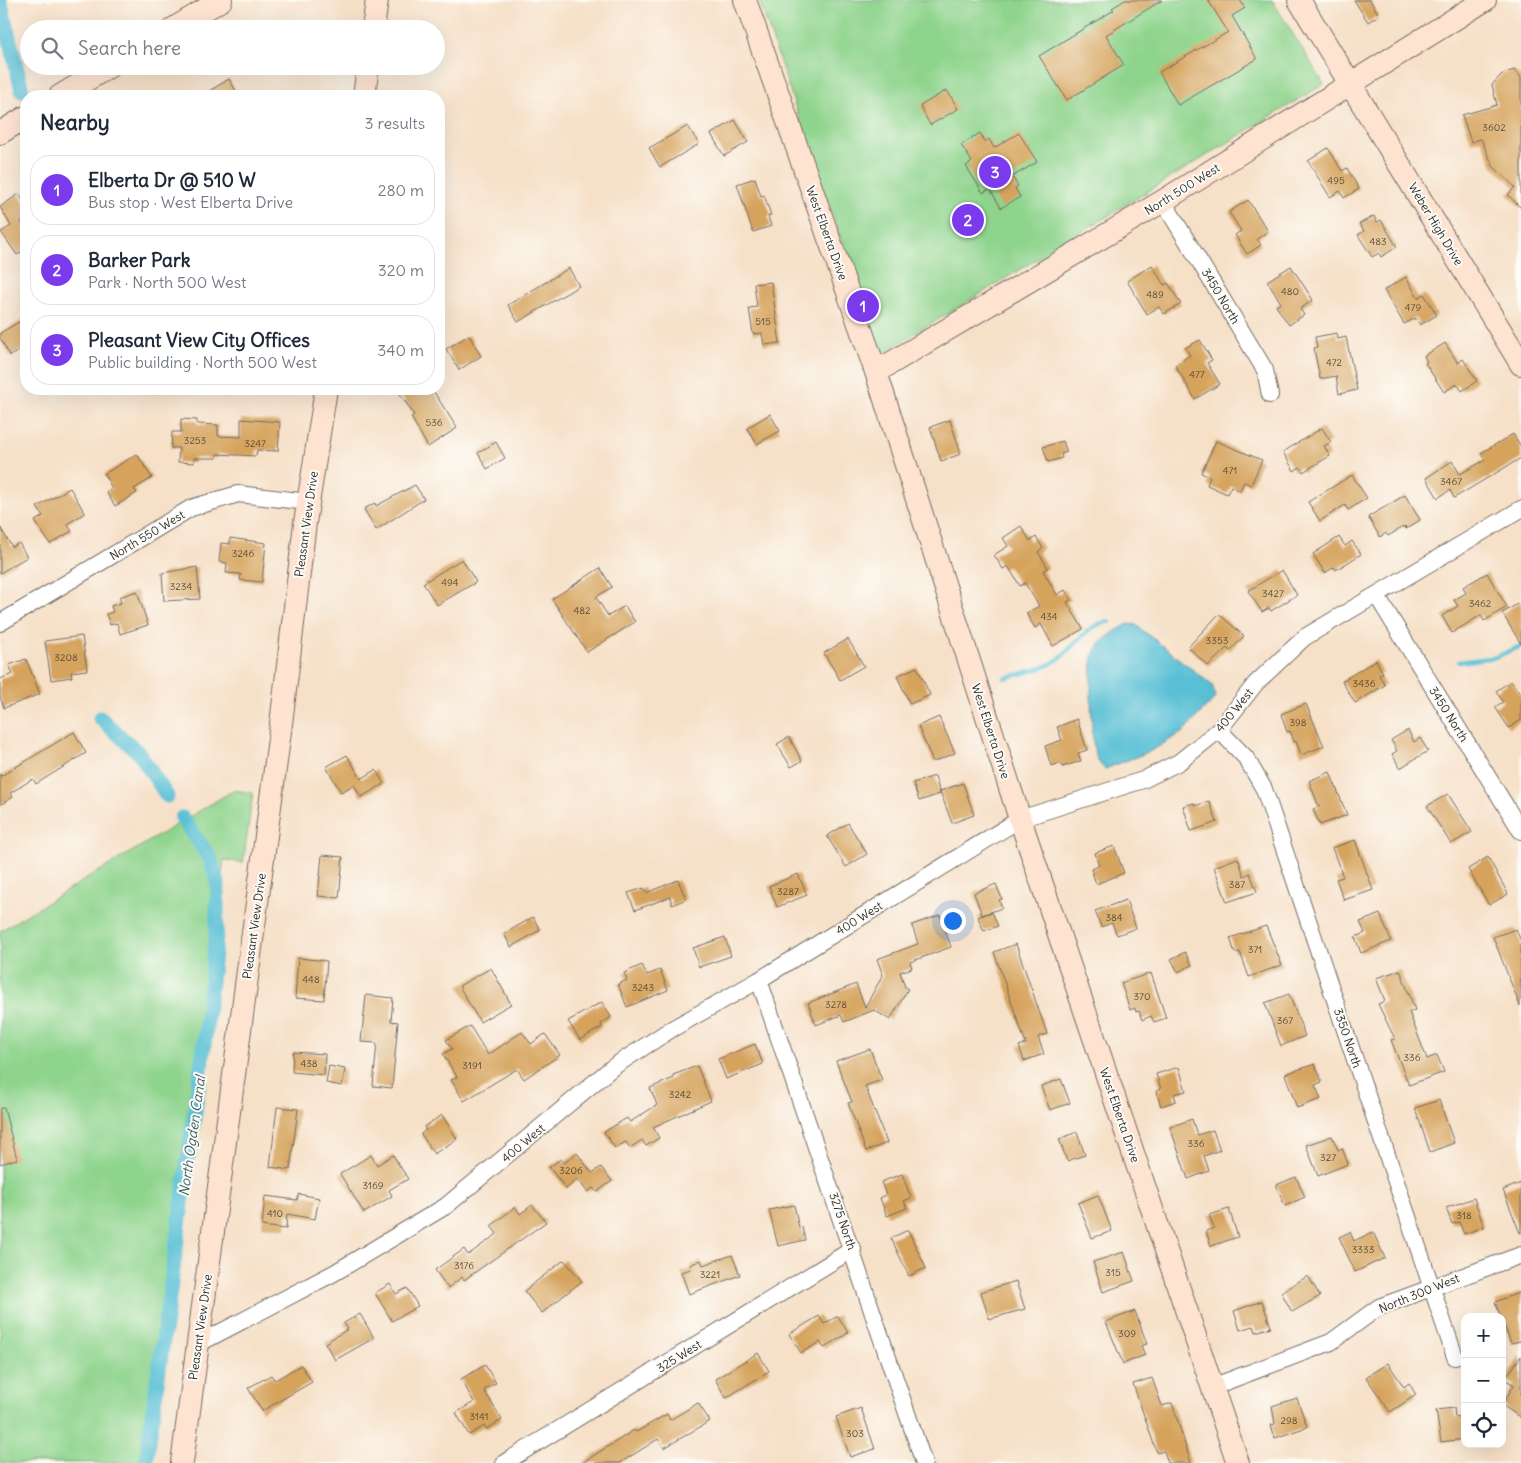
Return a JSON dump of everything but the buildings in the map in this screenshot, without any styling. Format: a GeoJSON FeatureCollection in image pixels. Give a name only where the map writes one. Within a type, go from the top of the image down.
{"type":"FeatureCollection","features":[{"type":"Feature","properties":{"kind":"street"},"geometry":{"type":"LineString","coordinates":[[188,20],[221,0]]}},
{"type":"Feature","properties":{"kind":"street"},"geometry":{"type":"LineString","coordinates":[[374,20],[377,0]]}},
{"type":"Feature","properties":{"kind":"street","name":"West Elberta Drive"},"geometry":{"type":"LineString","coordinates":[[745,0],[876,372],[1020,819],[1238,1463]]}},
{"type":"Feature","properties":{"kind":"street","name":"Weber High Drive"},"geometry":{"type":"LineString","coordinates":[[1299,0],[1352,83],[1521,364]]}},
{"type":"Feature","properties":{"kind":"street","name":"North 500 West"},"geometry":{"type":"LineString","coordinates":[[876,372],[1163,201],[1485,0]]}},
{"type":"Feature","properties":{"kind":"street"},"geometry":{"type":"LineString","coordinates":[[70,90],[95,75]]}},
{"type":"Feature","properties":{"kind":"street"},"geometry":{"type":"LineString","coordinates":[[365,90],[367,75]]}},
{"type":"Feature","properties":{"kind":"street"},"geometry":{"type":"LineString","coordinates":[[0,132],[20,120]]}},
{"type":"Feature","properties":{"kind":"street","name":"3450 North"},"geometry":{"type":"LineString","coordinates":[[1163,201],[1265,370],[1270,395]]}},
{"type":"Feature","properties":{"kind":"street","name":"Pleasant View Drive"},"geometry":{"type":"LineString","coordinates":[[182,1463],[280,733],[308,502],[325,395]]}},
{"type":"Feature","properties":{"kind":"street","name":"North 550 West"},"geometry":{"type":"LineString","coordinates":[[0,623],[191,508],[238,494],[308,502]]}},
{"type":"Feature","properties":{"kind":"street","name":"400 West"},"geometry":{"type":"LineString","coordinates":[[198,1344],[334,1273],[446,1206],[613,1067],[670,1030],[759,980],[1020,819],[1143,780],[1179,762],[1219,730],[1256,683],[1305,637],[1521,509]]}},
{"type":"Feature","properties":{"kind":"street","name":"3450 North"},"geometry":{"type":"LineString","coordinates":[[1377,596],[1521,831]]}},
{"type":"Feature","properties":{"kind":"street","name":"3350 North"},"geometry":{"type":"LineString","coordinates":[[1219,730],[1246,758],[1264,789],[1455,1357]]}},
{"type":"Feature","properties":{"kind":"street","name":"3275 North"},"geometry":{"type":"LineString","coordinates":[[759,980],[853,1250],[924,1463]]}},
{"type":"Feature","properties":{"kind":"street","name":"325 West"},"geometry":{"type":"LineString","coordinates":[[504,1463],[853,1250]]}},
{"type":"Feature","properties":{"kind":"street","name":"North 300 West"},"geometry":{"type":"LineString","coordinates":[[1212,1387],[1331,1342],[1379,1307],[1431,1286],[1521,1255]]}},
{"type":"Feature","properties":{"kind":"green space"},"geometry":{"type":"Polygon","coordinates":[[[759,0],[1272,0],[1324,84],[880,355],[759,0]]]}},
{"type":"Feature","properties":{"kind":"green space"},"geometry":{"type":"Polygon","coordinates":[[[234,790],[253,793],[243,863],[224,860],[143,1463],[0,1463],[0,931],[234,790]]]}},
{"type":"Feature","properties":{"kind":"water"},"geometry":{"type":"Polygon","coordinates":[[[1129,624],[1136,625],[1212,685],[1216,697],[1183,732],[1151,751],[1105,769],[1097,760],[1092,734],[1092,659],[1097,648],[1104,640],[1129,624]]]}},
{"type":"Feature","properties":{"kind":"waterway","name":"North Ogden Canal"},"geometry":{"type":"LineString","coordinates":[[0,0],[22,90]]}},
{"type":"Feature","properties":{"kind":"waterway"},"geometry":{"type":"LineString","coordinates":[[1005,678],[1039,669],[1057,660],[1088,631],[1102,623],[1110,622]]}},
{"type":"Feature","properties":{"kind":"waterway"},"geometry":{"type":"LineString","coordinates":[[1459,662],[1496,657],[1521,646]]}},
{"type":"Feature","properties":{"kind":"waterway","name":"North Ogden Canal"},"geometry":{"type":"LineString","coordinates":[[100,718],[139,753],[167,796]]}},
{"type":"Feature","properties":{"kind":"waterway","name":"North Ogden Canal"},"geometry":{"type":"LineString","coordinates":[[146,1463],[204,1046],[216,936],[218,884],[210,858],[182,818]]}},
{"type":"Feature","properties":{"kind":"place","name":"Pleasant View City Offices"},"geometry":{"type":"Point","coordinates":[995,172]}},
{"type":"Feature","properties":{"kind":"place","name":"Barker Park"},"geometry":{"type":"Point","coordinates":[968,220]}},
{"type":"Feature","properties":{"kind":"place","name":"Elberta Dr @ 510 W"},"geometry":{"type":"Point","coordinates":[863,306]}}]}
